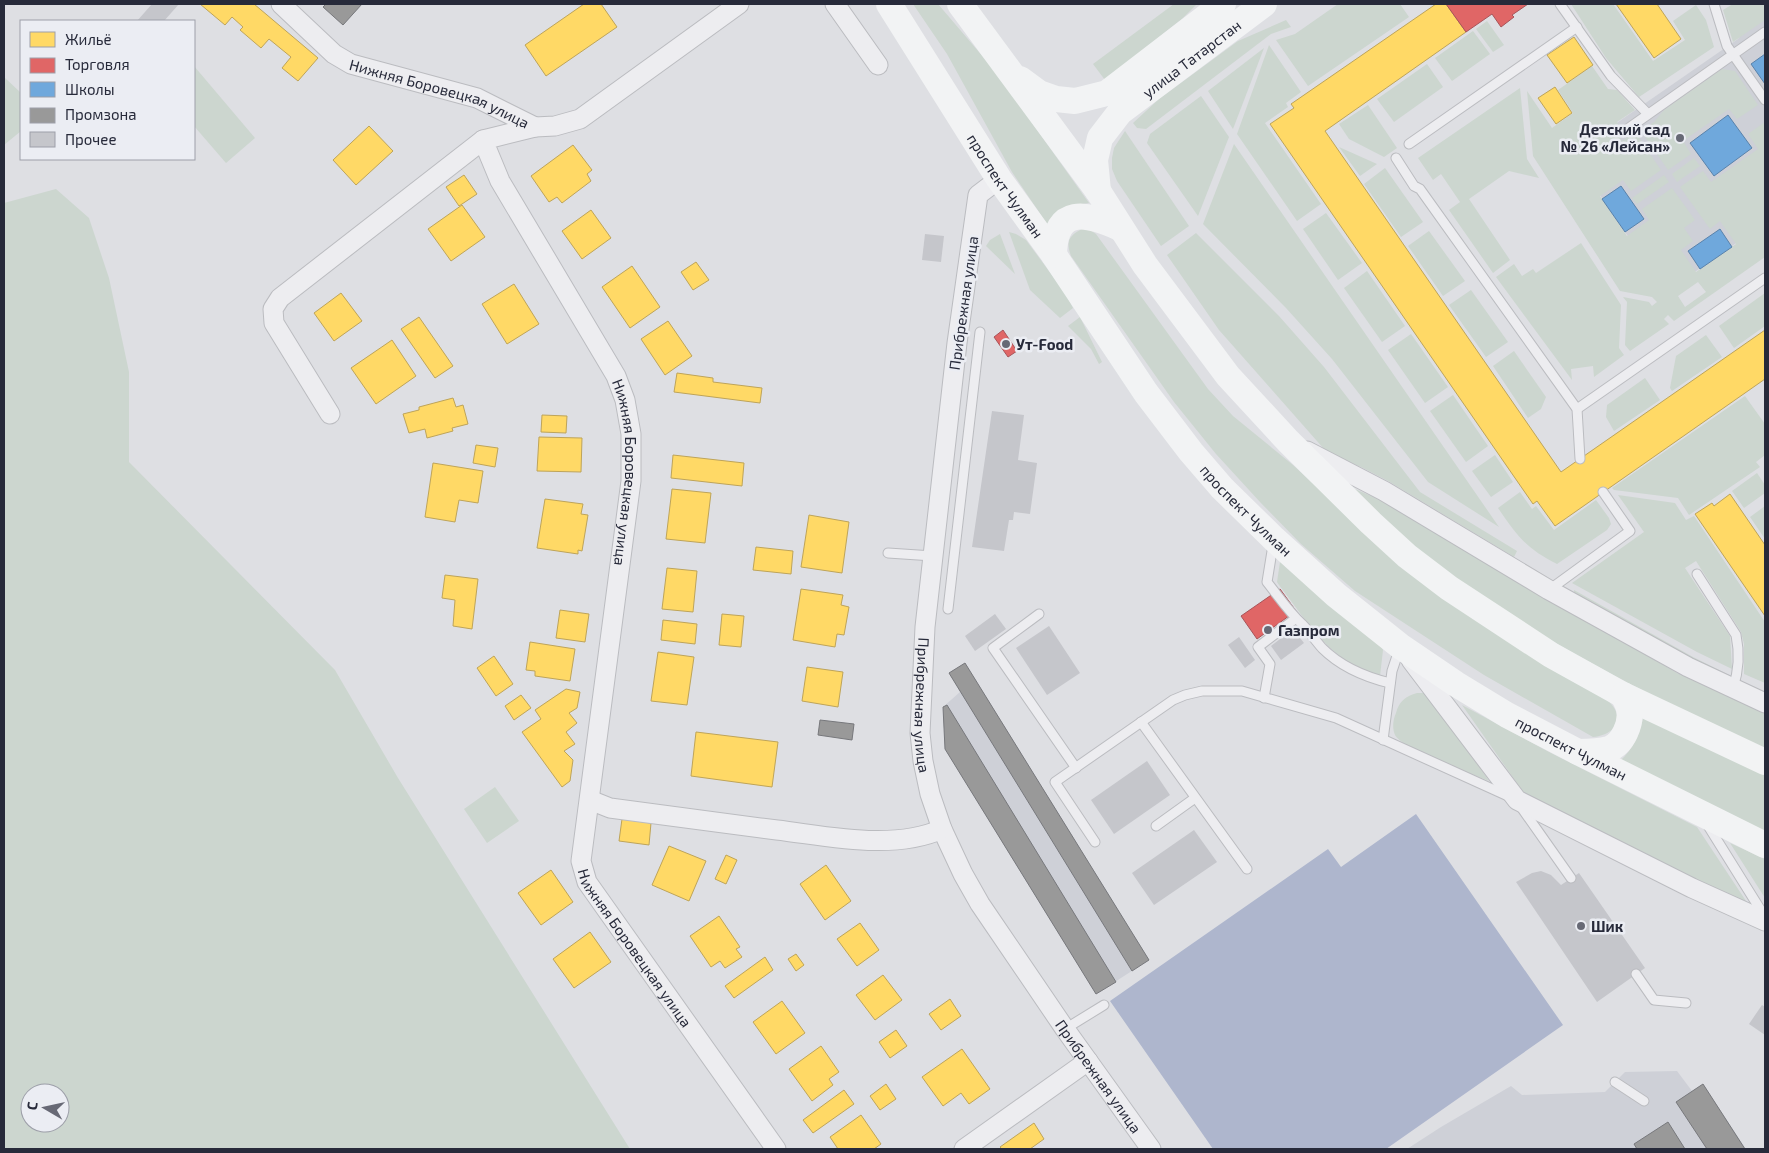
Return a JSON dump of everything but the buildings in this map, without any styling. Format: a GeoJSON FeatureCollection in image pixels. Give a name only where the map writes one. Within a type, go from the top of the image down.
{"type":"FeatureCollection","features":[{"type":"Feature","properties":{"kind":"main road","name":"проспект Чулман"},"geometry":{"type":"LineString","coordinates":[[889,4],[999,179],[1054,255],[1146,393],[1222,488],[1274,540],[1336,595],[1400,646],[1456,684],[1507,715],[1578,752],[1765,845]]}},
{"type":"Feature","properties":{"kind":"main road"},"geometry":{"type":"LineString","coordinates":[[960,4],[1098,191],[1145,265],[1228,376],[1288,441],[1370,523],[1407,556],[1449,588],[1551,655],[1623,695],[1765,762]]}},
{"type":"Feature","properties":{"kind":"main road","name":"улица Татарстан"},"geometry":{"type":"LineString","coordinates":[[1113,102],[1223,4]]}},
{"type":"Feature","properties":{"kind":"main road","name":"улица Татарстан"},"geometry":{"type":"LineString","coordinates":[[1113,102],[1264,4]]}},
{"type":"Feature","properties":{"kind":"main road"},"geometry":{"type":"LineString","coordinates":[[1009,72],[1039,93],[1056,99],[1113,102],[1100,138],[1095,160],[1098,191]]}},
{"type":"Feature","properties":{"kind":"main road"},"geometry":{"type":"LineString","coordinates":[[1054,255],[1054,241],[1059,230],[1064,222],[1075,216],[1088,216],[1120,228]]}},
{"type":"Feature","properties":{"kind":"main road"},"geometry":{"type":"LineString","coordinates":[[1578,752],[1601,751],[1612,748],[1622,738],[1629,724],[1629,710],[1623,695]]}},
{"type":"Feature","properties":{"kind":"street","name":"Нижняя Боровецкая улица"},"geometry":{"type":"LineString","coordinates":[[281,4],[334,54],[351,64],[477,98],[535,127]]}},
{"type":"Feature","properties":{"kind":"street"},"geometry":{"type":"LineString","coordinates":[[535,127],[555,126],[580,119],[739,4]]}},
{"type":"Feature","properties":{"kind":"street"},"geometry":{"type":"LineString","coordinates":[[835,4],[878,65]]}},
{"type":"Feature","properties":{"kind":"street","name":"Нижняя Боровецкая улица"},"geometry":{"type":"LineString","coordinates":[[535,127],[483,140],[500,181],[616,376],[626,400],[630,434],[632,481],[581,861],[587,882],[776,1149]]}},
{"type":"Feature","properties":{"kind":"street"},"geometry":{"type":"LineString","coordinates":[[330,414],[274,323],[273,309],[280,298],[483,140]]}},
{"type":"Feature","properties":{"kind":"street","name":"Прибрежная улица"},"geometry":{"type":"LineString","coordinates":[[999,179],[978,195],[957,343],[925,627],[920,733],[923,761],[930,794],[942,829],[963,874],[980,904],[1065,1029],[1151,1149]]}},
{"type":"Feature","properties":{"kind":"street"},"geometry":{"type":"LineString","coordinates":[[1288,441],[1384,491],[1549,590],[1688,667],[1765,703]]}},
{"type":"Feature","properties":{"kind":"street"},"geometry":{"type":"LineString","coordinates":[[1400,646],[1517,800],[1692,888],[1765,919]]}},
{"type":"Feature","properties":{"kind":"street"},"geometry":{"type":"LineString","coordinates":[[590,800],[610,808],[849,838],[911,840],[928,836],[942,829]]}},
{"type":"Feature","properties":{"kind":"street"},"geometry":{"type":"LineString","coordinates":[[964,1149],[1088,1061]]}},
{"type":"Feature","properties":{"kind":"lane"},"geometry":{"type":"LineString","coordinates":[[1560,4],[1612,76],[1648,114]]}},
{"type":"Feature","properties":{"kind":"lane"},"geometry":{"type":"LineString","coordinates":[[1714,4],[1727,46],[1765,100]]}},
{"type":"Feature","properties":{"kind":"lane"},"geometry":{"type":"LineString","coordinates":[[1408,144],[1577,27]]}},
{"type":"Feature","properties":{"kind":"lane"},"geometry":{"type":"LineString","coordinates":[[1626,130],[1765,32]]}},
{"type":"Feature","properties":{"kind":"lane"},"geometry":{"type":"LineString","coordinates":[[1396,158],[1414,186],[1420,189],[1577,409],[1580,459]]}},
{"type":"Feature","properties":{"kind":"lane"},"geometry":{"type":"LineString","coordinates":[[1577,409],[1765,278]]}},
{"type":"Feature","properties":{"kind":"lane"},"geometry":{"type":"LineString","coordinates":[[948,609],[980,332]]}},
{"type":"Feature","properties":{"kind":"lane"},"geometry":{"type":"LineString","coordinates":[[1549,590],[1630,531],[1603,492]]}},
{"type":"Feature","properties":{"kind":"lane"},"geometry":{"type":"LineString","coordinates":[[1274,540],[1267,582],[1295,619],[1302,624],[1322,648],[1338,661],[1372,679],[1390,683]]}},
{"type":"Feature","properties":{"kind":"lane"},"geometry":{"type":"LineString","coordinates":[[888,553],[933,556]]}},
{"type":"Feature","properties":{"kind":"lane"},"geometry":{"type":"LineString","coordinates":[[1697,574],[1736,635],[1738,668],[1732,688]]}},
{"type":"Feature","properties":{"kind":"lane"},"geometry":{"type":"LineString","coordinates":[[1039,614],[993,648],[1076,768]]}},
{"type":"Feature","properties":{"kind":"lane"},"geometry":{"type":"LineString","coordinates":[[1264,698],[1270,664],[1258,647],[1295,619]]}},
{"type":"Feature","properties":{"kind":"lane"},"geometry":{"type":"LineString","coordinates":[[1383,740],[1392,671],[1400,646]]}},
{"type":"Feature","properties":{"kind":"lane"},"geometry":{"type":"LineString","coordinates":[[1095,842],[1055,782],[1173,700],[1184,695],[1202,691],[1242,691],[1336,718],[1517,800],[1571,878]]}},
{"type":"Feature","properties":{"kind":"lane"},"geometry":{"type":"LineString","coordinates":[[1142,722],[1247,869]]}},
{"type":"Feature","properties":{"kind":"lane"},"geometry":{"type":"LineString","coordinates":[[1156,826],[1196,798]]}},
{"type":"Feature","properties":{"kind":"lane"},"geometry":{"type":"LineString","coordinates":[[1700,814],[1765,919]]}},
{"type":"Feature","properties":{"kind":"lane"},"geometry":{"type":"LineString","coordinates":[[1636,974],[1654,1000],[1686,1003]]}},
{"type":"Feature","properties":{"kind":"lane"},"geometry":{"type":"LineString","coordinates":[[1065,1029],[1104,1005]]}},
{"type":"Feature","properties":{"kind":"lane"},"geometry":{"type":"LineString","coordinates":[[1615,1082],[1644,1101]]}},
{"type":"Feature","properties":{"kind":"shaded area"},"geometry":{"type":"Polygon","coordinates":[[[913,4],[938,4],[996,72],[1089,203],[1065,209],[1047,224],[1012,172],[947,54],[913,4]]]}},
{"type":"Feature","properties":{"kind":"shaded area"},"geometry":{"type":"Polygon","coordinates":[[[1174,4],[1197,4],[1183,18],[1105,80],[1093,64],[1174,4]]]}},
{"type":"Feature","properties":{"kind":"shaded area"},"geometry":{"type":"Polygon","coordinates":[[[1338,4],[1400,4],[1409,17],[1308,86],[1276,40],[1295,34],[1338,4]]]}},
{"type":"Feature","properties":{"kind":"shaded area"},"geometry":{"type":"Polygon","coordinates":[[[1571,4],[1613,4],[1653,61],[1685,40],[1673,21],[1696,5],[1706,20],[1714,47],[1639,97],[1606,58],[1571,4]]]}},
{"type":"Feature","properties":{"kind":"shaded area"},"geometry":{"type":"Polygon","coordinates":[[[1733,4],[1765,4],[1765,20],[1733,42],[1723,10],[1733,4]]]}},
{"type":"Feature","properties":{"kind":"shaded area","name":"Детский сад № 26 «Лейсан»"},"geometry":{"type":"Polygon","coordinates":[[[1765,4],[1765,223],[1666,292],[1572,154],[1738,39],[1765,4]]]}},
{"type":"Feature","properties":{"kind":"shaded area"},"geometry":{"type":"Polygon","coordinates":[[[1286,20],[1291,27],[1271,34],[1146,129],[1137,128],[1133,123],[1159,99],[1238,41],[1286,20]]]}},
{"type":"Feature","properties":{"kind":"shaded area"},"geometry":{"type":"Polygon","coordinates":[[[1487,21],[1504,45],[1493,52],[1476,29],[1487,21]]]}},
{"type":"Feature","properties":{"kind":"shaded area"},"geometry":{"type":"Polygon","coordinates":[[[1473,31],[1490,54],[1452,81],[1435,58],[1473,31]]]}},
{"type":"Feature","properties":{"kind":"shaded area"},"geometry":{"type":"Polygon","coordinates":[[[1269,45],[1301,92],[1286,103],[1288,107],[1265,123],[1321,204],[1297,221],[1237,134],[1269,45]]]}},
{"type":"Feature","properties":{"kind":"shaded area"},"geometry":{"type":"Polygon","coordinates":[[[1264,48],[1233,129],[1208,91],[1264,48]]]}},
{"type":"Feature","properties":{"kind":"shaded area"},"geometry":{"type":"Polygon","coordinates":[[[1427,64],[1443,87],[1394,122],[1377,99],[1427,64]]]}},
{"type":"Feature","properties":{"kind":"shaded area"},"geometry":{"type":"Polygon","coordinates":[[[1592,66],[1608,89],[1617,90],[1635,110],[1617,122],[1621,128],[1616,132],[1622,141],[1635,132],[1661,170],[1631,191],[1623,180],[1600,196],[1627,236],[1649,220],[1642,209],[1672,188],[1695,220],[1684,228],[1693,241],[1681,250],[1696,272],[1736,244],[1720,221],[1710,229],[1680,187],[1703,171],[1711,182],[1758,149],[1748,134],[1765,122],[1765,257],[1674,321],[1668,315],[1664,319],[1669,324],[1630,351],[1625,345],[1627,302],[1623,297],[1649,302],[1652,306],[1657,302],[1652,297],[1620,291],[1533,156],[1527,91],[1552,128],[1573,113],[1558,90],[1592,66]],[[1698,282],[1678,296],[1685,307],[1706,292],[1698,282]]]}},
{"type":"Feature","properties":{"kind":"shaded area"},"geometry":{"type":"Polygon","coordinates":[[[195,67],[255,138],[226,163],[195,127],[195,67]]]}},
{"type":"Feature","properties":{"kind":"shaded area"},"geometry":{"type":"Polygon","coordinates":[[[1722,69],[1735,71],[1758,105],[1737,119],[1729,109],[1683,141],[1691,154],[1668,170],[1641,131],[1654,122],[1664,110],[1722,69]]]}},
{"type":"Feature","properties":{"kind":"shaded area"},"geometry":{"type":"Polygon","coordinates":[[[4,77],[20,92],[20,132],[4,145],[4,77]]]}},
{"type":"Feature","properties":{"kind":"shaded area"},"geometry":{"type":"Polygon","coordinates":[[[1520,88],[1527,159],[1539,178],[1509,171],[1469,199],[1510,260],[1493,273],[1449,210],[1460,202],[1441,174],[1433,180],[1418,158],[1520,88]]]}},
{"type":"Feature","properties":{"kind":"shaded area"},"geometry":{"type":"Polygon","coordinates":[[[1201,96],[1229,137],[1198,216],[1147,143],[1150,134],[1201,96]]]}},
{"type":"Feature","properties":{"kind":"shaded area"},"geometry":{"type":"Polygon","coordinates":[[[1368,105],[1397,148],[1384,157],[1349,139],[1339,124],[1368,105]]]}},
{"type":"Feature","properties":{"kind":"shaded area"},"geometry":{"type":"Polygon","coordinates":[[[1125,131],[1189,226],[1161,246],[1117,181],[1112,169],[1114,148],[1125,131]]]}},
{"type":"Feature","properties":{"kind":"shaded area"},"geometry":{"type":"Polygon","coordinates":[[[1234,144],[1499,527],[1428,482],[1332,359],[1286,308],[1203,224],[1234,144]]]}},
{"type":"Feature","properties":{"kind":"shaded area"},"geometry":{"type":"Polygon","coordinates":[[[1339,147],[1377,164],[1360,176],[1339,147]]]}},
{"type":"Feature","properties":{"kind":"shaded area"},"geometry":{"type":"Polygon","coordinates":[[[1694,158],[1700,166],[1677,182],[1672,174],[1694,158]]]}},
{"type":"Feature","properties":{"kind":"shaded area"},"geometry":{"type":"Polygon","coordinates":[[[1385,168],[1423,222],[1401,237],[1364,184],[1385,168]]]}},
{"type":"Feature","properties":{"kind":"shaded area"},"geometry":{"type":"Polygon","coordinates":[[[1664,175],[1669,182],[1637,204],[1632,198],[1664,175]]]}},
{"type":"Feature","properties":{"kind":"shaded area"},"geometry":{"type":"Polygon","coordinates":[[[56,189],[89,218],[109,278],[129,372],[129,462],[335,670],[398,778],[630,1149],[4,1149],[4,203],[56,189]]]}},
{"type":"Feature","properties":{"kind":"shaded area"},"geometry":{"type":"Polygon","coordinates":[[[1326,213],[1362,263],[1338,280],[1303,229],[1326,213]]]}},
{"type":"Feature","properties":{"kind":"shaded area"},"geometry":{"type":"Polygon","coordinates":[[[1082,229],[1090,230],[1096,234],[1208,389],[1233,416],[1293,465],[1405,568],[1607,700],[1616,712],[1616,724],[1613,729],[1608,733],[1593,737],[1484,675],[1355,591],[1301,544],[1216,454],[1174,402],[1071,256],[1069,240],[1082,229]]]}},
{"type":"Feature","properties":{"kind":"shaded area"},"geometry":{"type":"Polygon","coordinates":[[[1429,231],[1465,281],[1443,296],[1408,246],[1429,231]]]}},
{"type":"Feature","properties":{"kind":"shaded area"},"geometry":{"type":"Polygon","coordinates":[[[1009,232],[1026,240],[1066,294],[1073,308],[1060,318],[1030,290],[1009,232]]]}},
{"type":"Feature","properties":{"kind":"shaded area"},"geometry":{"type":"Polygon","coordinates":[[[1196,233],[1279,316],[1324,367],[1420,492],[1517,551],[1514,557],[1388,481],[1361,467],[1332,456],[1324,449],[1219,330],[1167,255],[1196,233]]]}},
{"type":"Feature","properties":{"kind":"shaded area"},"geometry":{"type":"Polygon","coordinates":[[[1000,234],[1015,274],[986,246],[990,240],[1000,234]]]}},
{"type":"Feature","properties":{"kind":"shaded area"},"geometry":{"type":"Polygon","coordinates":[[[1581,243],[1621,305],[1619,348],[1624,355],[1594,377],[1593,366],[1571,369],[1572,380],[1496,277],[1514,264],[1522,276],[1533,269],[1536,273],[1581,243]]]}},
{"type":"Feature","properties":{"kind":"shaded area"},"geometry":{"type":"Polygon","coordinates":[[[1367,271],[1405,326],[1382,342],[1344,288],[1367,271]]]}},
{"type":"Feature","properties":{"kind":"shaded area"},"geometry":{"type":"Polygon","coordinates":[[[1471,290],[1508,342],[1486,357],[1449,305],[1471,290]]]}},
{"type":"Feature","properties":{"kind":"shaded area"},"geometry":{"type":"Polygon","coordinates":[[[1765,293],[1765,326],[1734,348],[1719,326],[1765,293]]]}},
{"type":"Feature","properties":{"kind":"shaded area"},"geometry":{"type":"Polygon","coordinates":[[[1080,317],[1102,362],[1099,364],[1091,349],[1068,326],[1080,317]]]}},
{"type":"Feature","properties":{"kind":"shaded area"},"geometry":{"type":"Polygon","coordinates":[[[1411,334],[1448,387],[1425,403],[1388,350],[1411,334]]]}},
{"type":"Feature","properties":{"kind":"shaded area"},"geometry":{"type":"Polygon","coordinates":[[[1706,335],[1722,357],[1672,391],[1670,388],[1676,356],[1706,335]]]}},
{"type":"Feature","properties":{"kind":"shaded area"},"geometry":{"type":"Polygon","coordinates":[[[1514,351],[1546,397],[1541,409],[1528,418],[1493,366],[1514,351]]]}},
{"type":"Feature","properties":{"kind":"shaded area"},"geometry":{"type":"Polygon","coordinates":[[[1645,378],[1660,400],[1614,431],[1606,417],[1607,405],[1645,378]]]}},
{"type":"Feature","properties":{"kind":"shaded area"},"geometry":{"type":"Polygon","coordinates":[[[1453,395],[1488,446],[1466,462],[1430,411],[1453,395]]]}},
{"type":"Feature","properties":{"kind":"shaded area"},"geometry":{"type":"Polygon","coordinates":[[[1745,396],[1765,424],[1765,455],[1756,462],[1760,467],[1689,515],[1678,498],[1614,490],[1612,488],[1745,396]]]}},
{"type":"Feature","properties":{"kind":"shaded area"},"geometry":{"type":"Polygon","coordinates":[[[1495,455],[1513,482],[1491,497],[1472,471],[1495,455]]]}},
{"type":"Feature","properties":{"kind":"shaded area"},"geometry":{"type":"Polygon","coordinates":[[[1757,473],[1765,485],[1765,493],[1744,508],[1732,491],[1757,473]]]}},
{"type":"Feature","properties":{"kind":"shaded area"},"geometry":{"type":"Polygon","coordinates":[[[1350,487],[1381,500],[1677,673],[1765,713],[1765,750],[1628,683],[1540,634],[1497,607],[1415,547],[1350,487]]]}},
{"type":"Feature","properties":{"kind":"shaded area"},"geometry":{"type":"Polygon","coordinates":[[[1520,492],[1532,509],[1536,506],[1554,530],[1596,500],[1611,524],[1607,530],[1557,564],[1538,553],[1523,541],[1498,508],[1520,492]]]}},
{"type":"Feature","properties":{"kind":"shaded area"},"geometry":{"type":"Polygon","coordinates":[[[1618,495],[1675,503],[1686,520],[1694,516],[1765,622],[1765,683],[1744,674],[1744,644],[1741,632],[1696,561],[1685,568],[1730,636],[1732,669],[1697,652],[1572,583],[1644,532],[1618,495]]]}},
{"type":"Feature","properties":{"kind":"shaded area"},"geometry":{"type":"Polygon","coordinates":[[[1765,506],[1765,539],[1750,517],[1765,506]]]}},
{"type":"Feature","properties":{"kind":"shaded area"},"geometry":{"type":"Polygon","coordinates":[[[1280,562],[1381,644],[1383,650],[1380,676],[1347,661],[1322,640],[1277,582],[1280,562]]]}},
{"type":"Feature","properties":{"kind":"shaded area"},"geometry":{"type":"Polygon","coordinates":[[[1574,590],[1693,657],[1729,675],[1724,677],[1574,594],[1574,590]]]}},
{"type":"Feature","properties":{"kind":"shaded area"},"geometry":{"type":"Polygon","coordinates":[[[965,663],[1149,960],[1096,994],[945,749],[943,707],[960,692],[949,673],[965,663]]]}},
{"type":"Feature","properties":{"kind":"shaded area"},"geometry":{"type":"Polygon","coordinates":[[[1417,693],[1424,693],[1440,708],[1489,781],[1423,754],[1400,741],[1395,735],[1393,730],[1394,721],[1399,705],[1406,697],[1417,693]]]}},
{"type":"Feature","properties":{"kind":"shaded area"},"geometry":{"type":"Polygon","coordinates":[[[1462,705],[1551,753],[1697,827],[1748,904],[1740,902],[1526,796],[1462,705]]]}},
{"type":"Feature","properties":{"kind":"shaded area"},"geometry":{"type":"Polygon","coordinates":[[[1643,718],[1765,775],[1765,832],[1620,761],[1635,742],[1643,718]]]}},
{"type":"Feature","properties":{"kind":"shaded area"},"geometry":{"type":"Polygon","coordinates":[[[495,787],[519,821],[487,843],[464,809],[495,787]]]}},
{"type":"Feature","properties":{"kind":"shaded area"},"geometry":{"type":"Polygon","coordinates":[[[1730,843],[1765,859],[1765,898],[1730,843]]]}},
{"type":"Feature","properties":{"kind":"shaded area"},"geometry":{"type":"Polygon","coordinates":[[[1677,1071],[1692,1091],[1703,1084],[1746,1149],[1407,1149],[1511,1086],[1522,1095],[1605,1092],[1625,1072],[1677,1071]]]}},
{"type":"Feature","properties":{"kind":"water"},"geometry":{"type":"Polygon","coordinates":[[[1416,814],[1563,1025],[1386,1149],[1213,1149],[1110,1001],[1328,849],[1341,867],[1416,814]]]}},
{"type":"Feature","properties":{"kind":"place","name":"Детский сад № 26 «Лейсан»"},"geometry":{"type":"Point","coordinates":[1680,138]}},
{"type":"Feature","properties":{"kind":"place","name":"Ут-Food"},"geometry":{"type":"Point","coordinates":[1006,344]}},
{"type":"Feature","properties":{"kind":"place","name":"Газпром"},"geometry":{"type":"Point","coordinates":[1268,630]}},
{"type":"Feature","properties":{"kind":"place","name":"Шик"},"geometry":{"type":"Point","coordinates":[1581,926]}}]}
